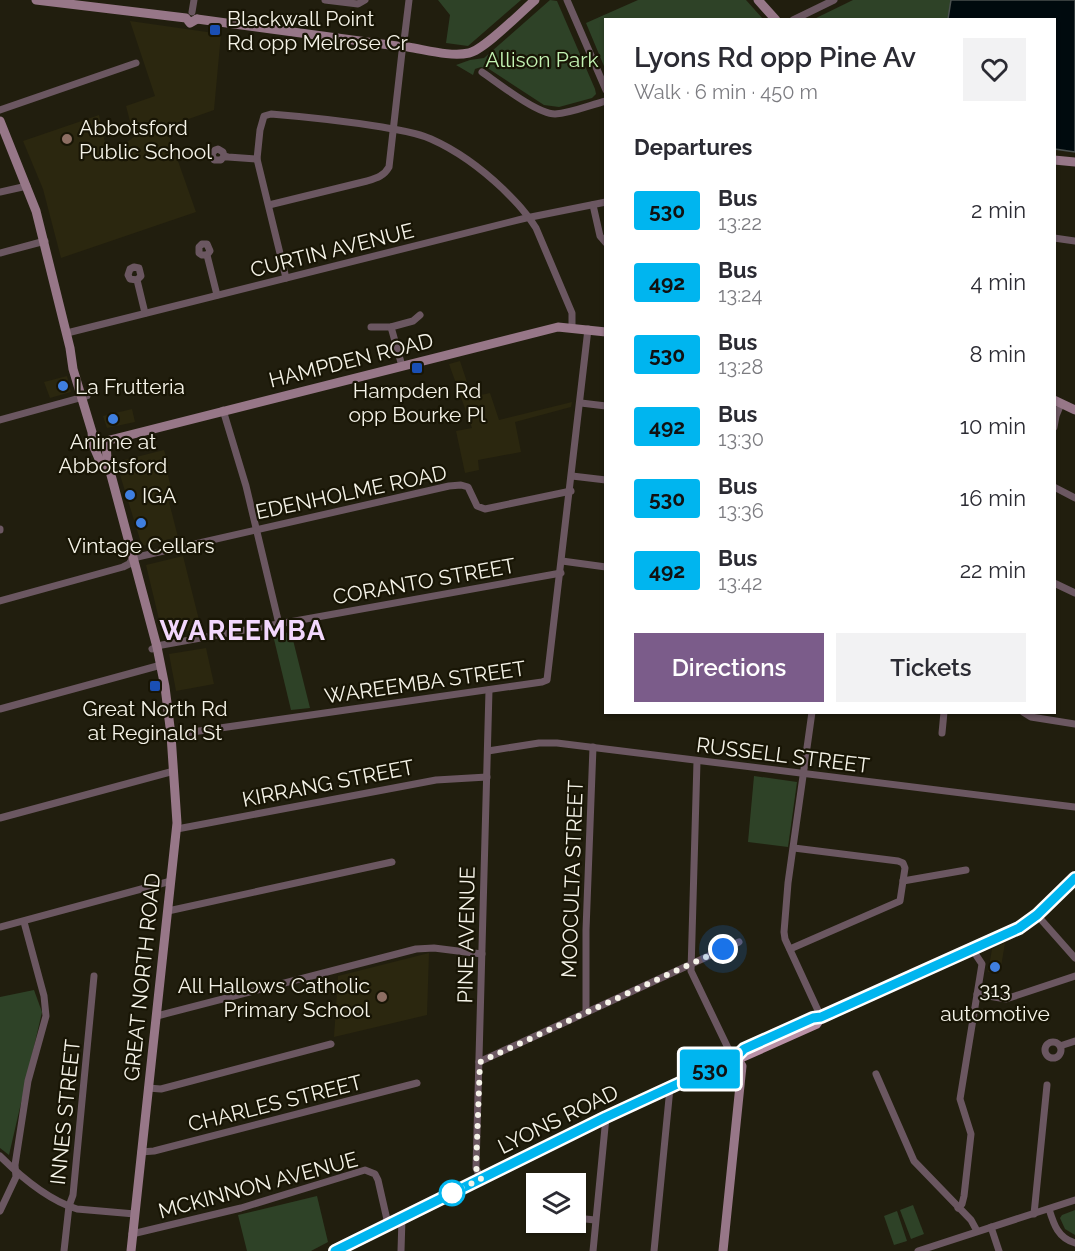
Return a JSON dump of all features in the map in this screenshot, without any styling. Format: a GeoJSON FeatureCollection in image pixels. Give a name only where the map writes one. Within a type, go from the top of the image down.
{"type":"FeatureCollection","features":[{"type":"Feature","properties":{"kind":"main road"},"geometry":{"type":"LineString","coordinates":[[36,0],[192,16],[458,54],[473,52],[535,0]]}},
{"type":"Feature","properties":{"kind":"main road"},"geometry":{"type":"LineString","coordinates":[[758,0],[774,18]]}},
{"type":"Feature","properties":{"kind":"main road","name":"GREAT NORTH ROAD"},"geometry":{"type":"LineString","coordinates":[[0,121],[27,186],[45,242],[67,333],[73,369],[100,442],[155,648],[160,689],[167,707],[171,735],[177,829],[131,1251]]}},
{"type":"Feature","properties":{"kind":"main road"},"geometry":{"type":"LineString","coordinates":[[1056,160],[1075,162]]}},
{"type":"Feature","properties":{"kind":"main road","name":"HAMPDEN ROAD"},"geometry":{"type":"LineString","coordinates":[[100,442],[558,327],[604,332]]}},
{"type":"Feature","properties":{"kind":"main road"},"geometry":{"type":"LineString","coordinates":[[1058,402],[1075,410]]}},
{"type":"Feature","properties":{"kind":"main road","name":"LYONS ROAD"},"geometry":{"type":"LineString","coordinates":[[335,1251],[606,1117],[736,1057],[742,1057],[816,1024],[821,1017],[1019,928],[1037,915],[1075,878]]}},
{"type":"Feature","properties":{"kind":"main road"},"geometry":{"type":"LineString","coordinates":[[723,1251],[742,1066],[736,1057]]}},
{"type":"Feature","properties":{"kind":"street"},"geometry":{"type":"LineString","coordinates":[[192,16],[194,0]]}},
{"type":"Feature","properties":{"kind":"street"},"geometry":{"type":"LineString","coordinates":[[325,0],[358,4],[364,0]]}},
{"type":"Feature","properties":{"kind":"street"},"geometry":{"type":"LineString","coordinates":[[269,205],[380,177],[389,167],[409,0]]}},
{"type":"Feature","properties":{"kind":"street"},"geometry":{"type":"LineString","coordinates":[[567,0],[604,85]]}},
{"type":"Feature","properties":{"kind":"street"},"geometry":{"type":"LineString","coordinates":[[797,18],[834,0]]}},
{"type":"Feature","properties":{"kind":"street"},"geometry":{"type":"LineString","coordinates":[[0,110],[136,63]]}},
{"type":"Feature","properties":{"kind":"street"},"geometry":{"type":"LineString","coordinates":[[482,72],[540,110],[552,114],[604,102]]}},
{"type":"Feature","properties":{"kind":"street"},"geometry":{"type":"LineString","coordinates":[[286,278],[257,159],[264,116],[272,114],[393,129],[424,136],[453,150],[485,172],[530,218],[573,313],[572,327]]}},
{"type":"Feature","properties":{"kind":"street"},"geometry":{"type":"LineString","coordinates":[[224,156],[257,159]]}},
{"type":"Feature","properties":{"kind":"street"},"geometry":{"type":"LineString","coordinates":[[0,192],[27,186]]}},
{"type":"Feature","properties":{"kind":"street","name":"CURTIN AVENUE"},"geometry":{"type":"LineString","coordinates":[[67,333],[530,218],[604,202]]}},
{"type":"Feature","properties":{"kind":"street"},"geometry":{"type":"LineString","coordinates":[[593,205],[600,236],[604,241]]}},
{"type":"Feature","properties":{"kind":"street"},"geometry":{"type":"LineString","coordinates":[[1056,238],[1075,241]]}},
{"type":"Feature","properties":{"kind":"street"},"geometry":{"type":"LineString","coordinates":[[0,253],[45,242]]}},
{"type":"Feature","properties":{"kind":"street"},"geometry":{"type":"LineString","coordinates":[[207,255],[217,295]]}},
{"type":"Feature","properties":{"kind":"street"},"geometry":{"type":"LineString","coordinates":[[137,280],[145,313]]}},
{"type":"Feature","properties":{"kind":"street"},"geometry":{"type":"LineString","coordinates":[[371,327],[391,327],[413,321],[420,315]]}},
{"type":"Feature","properties":{"kind":"street"},"geometry":{"type":"LineString","coordinates":[[391,327],[402,366]]}},
{"type":"Feature","properties":{"kind":"street","name":"WAREEMBA STREET"},"geometry":{"type":"LineString","coordinates":[[171,735],[547,680],[588,329]]}},
{"type":"Feature","properties":{"kind":"street"},"geometry":{"type":"LineString","coordinates":[[0,420],[84,397]]}},
{"type":"Feature","properties":{"kind":"street"},"geometry":{"type":"LineString","coordinates":[[1056,417],[1058,402]]}},
{"type":"Feature","properties":{"kind":"street"},"geometry":{"type":"LineString","coordinates":[[580,403],[604,406]]}},
{"type":"Feature","properties":{"kind":"street"},"geometry":{"type":"LineString","coordinates":[[223,410],[246,486],[279,624]]}},
{"type":"Feature","properties":{"kind":"street"},"geometry":{"type":"LineString","coordinates":[[572,476],[604,480]]}},
{"type":"Feature","properties":{"kind":"street","name":"EDENHOLME ROAD"},"geometry":{"type":"LineString","coordinates":[[0,601],[131,561],[256,529],[454,484],[468,487],[475,503],[482,509],[571,490]]}},
{"type":"Feature","properties":{"kind":"street"},"geometry":{"type":"LineString","coordinates":[[1056,489],[1075,498]]}},
{"type":"Feature","properties":{"kind":"street"},"geometry":{"type":"LineString","coordinates":[[562,561],[604,567]]}},
{"type":"Feature","properties":{"kind":"street","name":"CORANTO STREET"},"geometry":{"type":"LineString","coordinates":[[155,648],[561,573]]}},
{"type":"Feature","properties":{"kind":"street"},"geometry":{"type":"LineString","coordinates":[[1056,584],[1075,593]]}},
{"type":"Feature","properties":{"kind":"street"},"geometry":{"type":"LineString","coordinates":[[0,709],[158,666]]}},
{"type":"Feature","properties":{"kind":"street","name":"PINE AVENUE"},"geometry":{"type":"LineString","coordinates":[[481,1179],[476,1168],[489,690]]}},
{"type":"Feature","properties":{"kind":"street"},"geometry":{"type":"LineString","coordinates":[[812,714],[784,932],[821,1017]]}},
{"type":"Feature","properties":{"kind":"street"},"geometry":{"type":"LineString","coordinates":[[942,733],[944,714]]}},
{"type":"Feature","properties":{"kind":"street"},"geometry":{"type":"LineString","coordinates":[[1026,714],[1031,717],[1075,724]]}},
{"type":"Feature","properties":{"kind":"street","name":"RUSSELL STREET"},"geometry":{"type":"LineString","coordinates":[[488,751],[546,742],[1075,807]]}},
{"type":"Feature","properties":{"kind":"street","name":"MOOCULTA STREET"},"geometry":{"type":"LineString","coordinates":[[586,1011],[586,930],[593,747]]}},
{"type":"Feature","properties":{"kind":"street"},"geometry":{"type":"LineString","coordinates":[[697,761],[690,963],[696,982],[728,1048],[736,1057]]}},
{"type":"Feature","properties":{"kind":"street"},"geometry":{"type":"LineString","coordinates":[[0,819],[174,771]]}},
{"type":"Feature","properties":{"kind":"street","name":"KIRRANG STREET"},"geometry":{"type":"LineString","coordinates":[[177,829],[436,780],[487,777]]}},
{"type":"Feature","properties":{"kind":"street"},"geometry":{"type":"LineString","coordinates":[[790,950],[900,901],[905,868],[903,863],[898,861],[794,848]]}},
{"type":"Feature","properties":{"kind":"street"},"geometry":{"type":"LineString","coordinates":[[168,911],[392,862]]}},
{"type":"Feature","properties":{"kind":"street"},"geometry":{"type":"LineString","coordinates":[[903,881],[966,870]]}},
{"type":"Feature","properties":{"kind":"street"},"geometry":{"type":"LineString","coordinates":[[0,927],[171,881]]}},
{"type":"Feature","properties":{"kind":"street"},"geometry":{"type":"LineString","coordinates":[[1037,915],[1075,958]]}},
{"type":"Feature","properties":{"kind":"street"},"geometry":{"type":"LineString","coordinates":[[0,1211],[16,1177],[28,1080],[46,1016],[44,996],[24,922]]}},
{"type":"Feature","properties":{"kind":"street"},"geometry":{"type":"LineString","coordinates":[[480,1062],[739,942]]}},
{"type":"Feature","properties":{"kind":"street"},"geometry":{"type":"LineString","coordinates":[[156,1016],[417,949],[434,948],[482,954]]}},
{"type":"Feature","properties":{"kind":"street"},"geometry":{"type":"LineString","coordinates":[[958,1208],[964,1196],[971,1134],[960,1099],[982,964],[972,949]]}},
{"type":"Feature","properties":{"kind":"street","name":"INNES STREET"},"geometry":{"type":"LineString","coordinates":[[64,1251],[69,1206],[73,1195],[94,976]]}},
{"type":"Feature","properties":{"kind":"street"},"geometry":{"type":"LineString","coordinates":[[977,994],[1006,999],[1075,976]]}},
{"type":"Feature","properties":{"kind":"street"},"geometry":{"type":"LineString","coordinates":[[1060,1046],[1075,1041]]}},
{"type":"Feature","properties":{"kind":"street"},"geometry":{"type":"LineString","coordinates":[[148,1088],[161,1089],[331,1044]]}},
{"type":"Feature","properties":{"kind":"street"},"geometry":{"type":"LineString","coordinates":[[876,1074],[914,1161],[971,1220],[977,1232]]}},
{"type":"Feature","properties":{"kind":"street","name":"CHARLES STREET"},"geometry":{"type":"LineString","coordinates":[[141,1152],[154,1151],[417,1083]]}},
{"type":"Feature","properties":{"kind":"street"},"geometry":{"type":"LineString","coordinates":[[1034,1214],[1047,1085]]}},
{"type":"Feature","properties":{"kind":"street"},"geometry":{"type":"LineString","coordinates":[[654,1251],[670,1088]]}},
{"type":"Feature","properties":{"kind":"street"},"geometry":{"type":"LineString","coordinates":[[593,1251],[606,1117]]}},
{"type":"Feature","properties":{"kind":"street"},"geometry":{"type":"LineString","coordinates":[[0,1156],[15,1171],[69,1206],[77,1209],[135,1214]]}},
{"type":"Feature","properties":{"kind":"street","name":"MCKINNON AVENUE"},"geometry":{"type":"LineString","coordinates":[[132,1234],[241,1208],[365,1170],[375,1174],[378,1180],[388,1224]]}},
{"type":"Feature","properties":{"kind":"street"},"geometry":{"type":"LineString","coordinates":[[918,1251],[1075,1200]]}},
{"type":"Feature","properties":{"kind":"street"},"geometry":{"type":"LineString","coordinates":[[1049,1209],[1060,1236],[1075,1243]]}},
{"type":"Feature","properties":{"kind":"street"},"geometry":{"type":"LineString","coordinates":[[400,1251],[402,1218]]}},
{"type":"Feature","properties":{"kind":"street"},"geometry":{"type":"LineString","coordinates":[[586,1219],[595,1220]]}},
{"type":"Feature","properties":{"kind":"street"},"geometry":{"type":"LineString","coordinates":[[991,1227],[999,1251]]}},
{"type":"Feature","properties":{"kind":"shaded area"},"geometry":{"type":"Polygon","coordinates":[[[951,0],[1075,0],[1075,152],[1056,149],[1056,18],[948,18],[951,0]]]}},
{"type":"Feature","properties":{"kind":"shaded area","name":"Abbotsford Public School"},"geometry":{"type":"Polygon","coordinates":[[[130,21],[221,34],[214,110],[166,127],[196,212],[61,258],[43,189],[23,141],[99,115],[108,156],[134,137],[126,106],[155,96],[130,21]]]}},
{"type":"Feature","properties":{"kind":"shaded area"},"geometry":{"type":"Polygon","coordinates":[[[460,361],[472,397],[490,393],[499,420],[572,402],[571,407],[515,422],[521,452],[478,460],[479,470],[465,473],[456,431],[472,428],[449,364],[460,361]]]}},
{"type":"Feature","properties":{"kind":"shaded area"},"geometry":{"type":"Polygon","coordinates":[[[67,376],[71,392],[50,398],[44,382],[67,376]]]}},
{"type":"Feature","properties":{"kind":"shaded area"},"geometry":{"type":"Polygon","coordinates":[[[132,409],[135,422],[107,428],[103,416],[132,409]]]}},
{"type":"Feature","properties":{"kind":"shaded area"},"geometry":{"type":"Polygon","coordinates":[[[164,450],[174,500],[169,502],[178,537],[142,546],[116,462],[164,450]]]}},
{"type":"Feature","properties":{"kind":"shaded area"},"geometry":{"type":"Polygon","coordinates":[[[183,556],[201,628],[163,636],[146,565],[183,556]]]}},
{"type":"Feature","properties":{"kind":"shaded area"},"geometry":{"type":"Polygon","coordinates":[[[206,648],[214,684],[176,691],[169,654],[206,648]]]}},
{"type":"Feature","properties":{"kind":"shaded area"},"geometry":{"type":"Polygon","coordinates":[[[1005,943],[1000,973],[988,972],[992,949],[1005,943]]]}},
{"type":"Feature","properties":{"kind":"shaded area","name":"All Hallows Catholic Primary School"},"geometry":{"type":"Polygon","coordinates":[[[429,953],[427,1015],[334,1037],[338,976],[429,953]]]}},
{"type":"Feature","properties":{"kind":"green space"},"geometry":{"type":"Polygon","coordinates":[[[438,0],[521,0],[468,46],[446,43],[450,15],[438,0]]]}},
{"type":"Feature","properties":{"kind":"green space","name":"Allison Park"},"geometry":{"type":"Polygon","coordinates":[[[550,0],[557,1],[595,89],[596,94],[592,98],[559,107],[544,105],[489,69],[481,67],[475,69],[473,75],[456,65],[484,58],[550,0]]]}},
{"type":"Feature","properties":{"kind":"green space"},"geometry":{"type":"Polygon","coordinates":[[[638,0],[746,0],[762,18],[604,18],[604,66],[586,23],[638,0]]]}},
{"type":"Feature","properties":{"kind":"green space"},"geometry":{"type":"Polygon","coordinates":[[[853,0],[951,0],[948,18],[816,18],[853,0]]]}},
{"type":"Feature","properties":{"kind":"green space"},"geometry":{"type":"Polygon","coordinates":[[[291,632],[310,708],[291,710],[273,635],[291,632]]]}},
{"type":"Feature","properties":{"kind":"green space"},"geometry":{"type":"Polygon","coordinates":[[[754,776],[797,782],[788,847],[748,842],[754,776]]]}},
{"type":"Feature","properties":{"kind":"green space"},"geometry":{"type":"Polygon","coordinates":[[[34,990],[42,1012],[9,1155],[0,1148],[0,997],[34,990]]]}},
{"type":"Feature","properties":{"kind":"green space"},"geometry":{"type":"Polygon","coordinates":[[[317,1196],[328,1242],[311,1251],[247,1251],[238,1215],[317,1196]]]}},
{"type":"Feature","properties":{"kind":"green space"},"geometry":{"type":"Polygon","coordinates":[[[913,1205],[924,1234],[911,1239],[900,1210],[913,1205]]]}},
{"type":"Feature","properties":{"kind":"green space"},"geometry":{"type":"Polygon","coordinates":[[[1075,1210],[1075,1235],[1065,1229],[1060,1218],[1075,1210]]]}},
{"type":"Feature","properties":{"kind":"green space"},"geometry":{"type":"Polygon","coordinates":[[[897,1211],[907,1241],[894,1245],[884,1216],[897,1211]]]}},
{"type":"Feature","properties":{"kind":"bus line","name":"530"},"geometry":{"type":"LineString","coordinates":[[335,1251],[606,1117],[736,1057],[744,1049],[1019,928],[1037,915],[1075,878]]}},
{"type":"Feature","properties":{"kind":"place","name":"Blackwall Point Rd opp Melrose Cr"},"geometry":{"type":"Point","coordinates":[215,30]}},
{"type":"Feature","properties":{"kind":"place","name":"Abbotsford Public School"},"geometry":{"type":"Point","coordinates":[67,139]}},
{"type":"Feature","properties":{"kind":"place","name":"Hampden Rd opp Bourke Pl"},"geometry":{"type":"Point","coordinates":[417,368]}},
{"type":"Feature","properties":{"kind":"place","name":"La Frutteria"},"geometry":{"type":"Point","coordinates":[63,386]}},
{"type":"Feature","properties":{"kind":"place","name":"Anime at Abbotsford"},"geometry":{"type":"Point","coordinates":[113,419]}},
{"type":"Feature","properties":{"kind":"place","name":"IGA"},"geometry":{"type":"Point","coordinates":[130,495]}},
{"type":"Feature","properties":{"kind":"place","name":"Vintage Cellars"},"geometry":{"type":"Point","coordinates":[141,523]}},
{"type":"Feature","properties":{"kind":"place","name":"Great North Rd at Reginald St"},"geometry":{"type":"Point","coordinates":[155,686]}},
{"type":"Feature","properties":{"kind":"place","name":"313 automotive"},"geometry":{"type":"Point","coordinates":[995,967]}},
{"type":"Feature","properties":{"kind":"place","name":"All Hallows Catholic Primary School"},"geometry":{"type":"Point","coordinates":[382,997]}},
{"type":"Feature","properties":{"kind":"district","name":"WAREEMBA"},"geometry":{"type":"Point","coordinates":[243,630]}},
{"type":"Feature","properties":{"kind":"route"},"geometry":{"type":"LineString","coordinates":[[452,1193],[481,1179],[476,1168],[480,1062],[723,949]]}}]}
